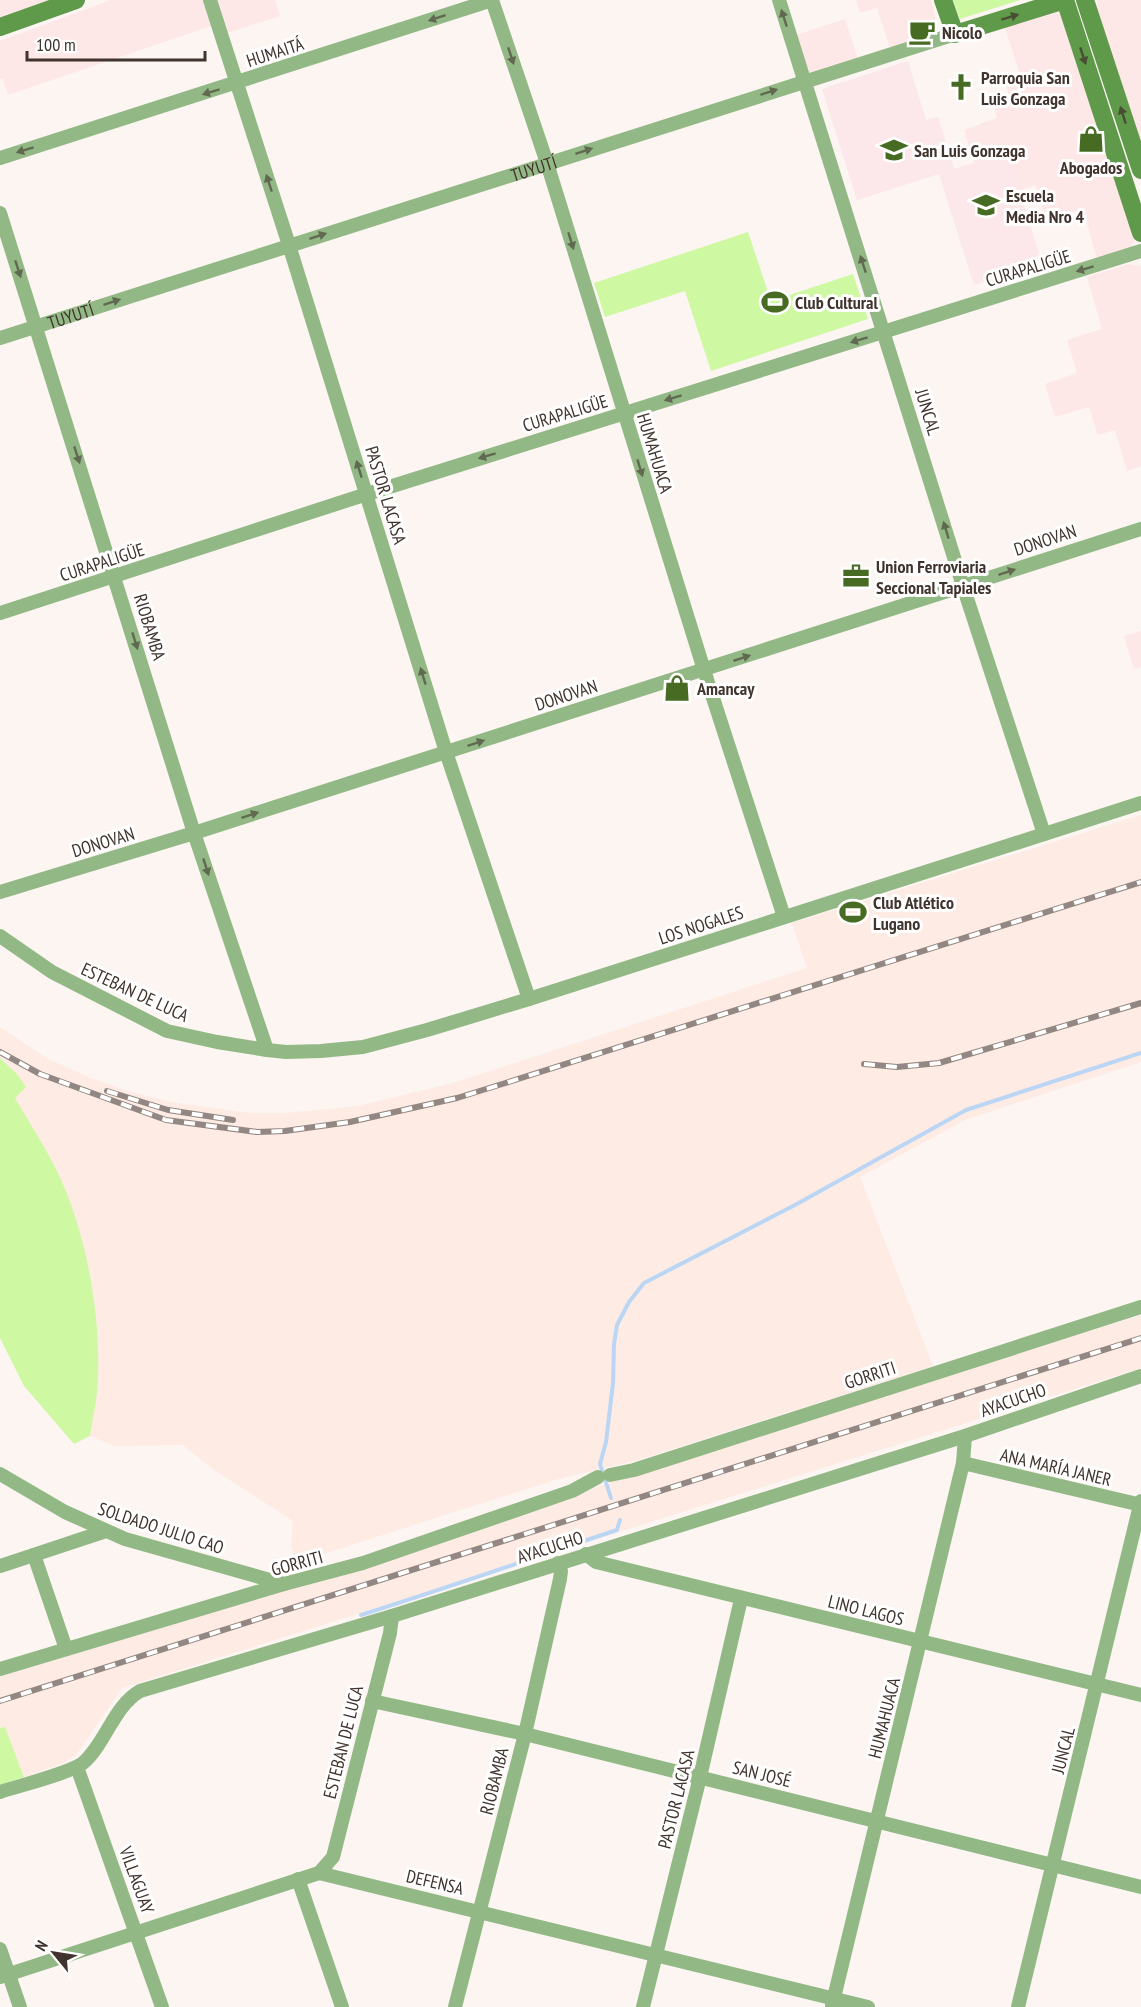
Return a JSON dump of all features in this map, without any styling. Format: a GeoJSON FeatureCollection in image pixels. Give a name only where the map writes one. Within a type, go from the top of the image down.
{"type":"FeatureCollection","features":[{"type":"Feature","properties":{"kind":"street"},"geometry":{"type":"LineString","coordinates":[[0,27],[76,0]]}},
{"type":"Feature","properties":{"kind":"street","name":"PASTOR LACASA"},"geometry":{"type":"LineString","coordinates":[[210,0],[289,245],[446,752],[529,999]]}},
{"type":"Feature","properties":{"kind":"street","name":"HUMAITÁ"},"geometry":{"type":"LineString","coordinates":[[0,158],[237,84],[492,0]]}},
{"type":"Feature","properties":{"kind":"street","name":"HUMAHUACA"},"geometry":{"type":"LineString","coordinates":[[492,0],[547,163],[623,414],[784,917]]}},
{"type":"Feature","properties":{"kind":"street","name":"JUNCAL"},"geometry":{"type":"LineString","coordinates":[[779,0],[963,586],[1044,834]]}},
{"type":"Feature","properties":{"kind":"street"},"geometry":{"type":"LineString","coordinates":[[943,0],[955,34]]}},
{"type":"Feature","properties":{"kind":"street"},"geometry":{"type":"LineString","coordinates":[[1065,0],[1141,233]]}},
{"type":"Feature","properties":{"kind":"street","name":"TUYUTÍ"},"geometry":{"type":"LineString","coordinates":[[0,338],[1065,0]]}},
{"type":"Feature","properties":{"kind":"street"},"geometry":{"type":"LineString","coordinates":[[1085,0],[1141,171]]}},
{"type":"Feature","properties":{"kind":"street","name":"RIOBAMBA"},"geometry":{"type":"LineString","coordinates":[[0,213],[194,833],[267,1050]]}},
{"type":"Feature","properties":{"kind":"street","name":"CURAPALIGÜE"},"geometry":{"type":"LineString","coordinates":[[0,614],[367,494],[1141,251]]}},
{"type":"Feature","properties":{"kind":"street","name":"DONOVAN"},"geometry":{"type":"LineString","coordinates":[[0,892],[194,833],[1141,529]]}},
{"type":"Feature","properties":{"kind":"street","name":"LOS NOGALES"},"geometry":{"type":"LineString","coordinates":[[267,1050],[298,1052],[363,1047],[427,1030],[1141,803]]}},
{"type":"Feature","properties":{"kind":"street","name":"ESTEBAN DE LUCA"},"geometry":{"type":"LineString","coordinates":[[0,936],[52,972],[167,1031],[267,1050]]}},
{"type":"Feature","properties":{"kind":"street","name":"GORRITI"},"geometry":{"type":"LineString","coordinates":[[0,1669],[284,1584],[363,1563],[572,1491],[604,1476],[633,1470],[1141,1307]]}},
{"type":"Feature","properties":{"kind":"street","name":"AYACUCHO"},"geometry":{"type":"LineString","coordinates":[[77,1767],[92,1752],[126,1703],[140,1691],[392,1616],[965,1436],[1141,1376]]}},
{"type":"Feature","properties":{"kind":"street","name":"HUMAHUACA"},"geometry":{"type":"LineString","coordinates":[[832,2003],[963,1463],[965,1436]]}},
{"type":"Feature","properties":{"kind":"street","name":"ANA MARÍA JANER"},"geometry":{"type":"LineString","coordinates":[[963,1463],[1141,1504]]}},
{"type":"Feature","properties":{"kind":"street","name":"SOLDADO JULIO CAO"},"geometry":{"type":"LineString","coordinates":[[0,1474],[65,1512],[106,1531],[151,1547],[284,1584]]}},
{"type":"Feature","properties":{"kind":"street","name":"JUNCAL"},"geometry":{"type":"LineString","coordinates":[[1018,2007],[1141,1504]]}},
{"type":"Feature","properties":{"kind":"street"},"geometry":{"type":"LineString","coordinates":[[0,1566],[106,1531]]}},
{"type":"Feature","properties":{"kind":"street","name":"LINO LAGOS"},"geometry":{"type":"LineString","coordinates":[[586,1554],[596,1562],[741,1599],[1141,1695]]}},
{"type":"Feature","properties":{"kind":"street"},"geometry":{"type":"LineString","coordinates":[[34,1555],[66,1649]]}},
{"type":"Feature","properties":{"kind":"street","name":"RIOBAMBA"},"geometry":{"type":"LineString","coordinates":[[455,2007],[525,1734],[560,1579],[561,1571],[558,1563]]}},
{"type":"Feature","properties":{"kind":"street","name":"PASTOR LACASA"},"geometry":{"type":"LineString","coordinates":[[643,2007],[741,1599]]}},
{"type":"Feature","properties":{"kind":"street","name":"ESTEBAN DE LUCA"},"geometry":{"type":"LineString","coordinates":[[319,1873],[333,1857],[390,1633],[392,1616]]}},
{"type":"Feature","properties":{"kind":"street","name":"SAN JOSÉ"},"geometry":{"type":"LineString","coordinates":[[372,1701],[525,1734],[1141,1887]]}},
{"type":"Feature","properties":{"kind":"street"},"geometry":{"type":"LineString","coordinates":[[0,1791],[77,1767]]}},
{"type":"Feature","properties":{"kind":"street","name":"VILLAGUAY"},"geometry":{"type":"LineString","coordinates":[[77,1767],[162,2007]]}},
{"type":"Feature","properties":{"kind":"street","name":"DEFENSA"},"geometry":{"type":"LineString","coordinates":[[4,1976],[319,1873],[655,1954],[832,2003],[868,2007]]}},
{"type":"Feature","properties":{"kind":"street"},"geometry":{"type":"LineString","coordinates":[[298,1879],[342,2007]]}},
{"type":"Feature","properties":{"kind":"street"},"geometry":{"type":"LineString","coordinates":[[0,1949],[4,1976],[20,2007]]}},
{"type":"Feature","properties":{"kind":"shaded area"},"geometry":{"type":"Polygon","coordinates":[[[0,0],[67,0],[0,24],[0,0]]]}},
{"type":"Feature","properties":{"kind":"shaded area"},"geometry":{"type":"Polygon","coordinates":[[[111,0],[206,0],[214,25],[8,95],[3,79],[0,79],[0,41],[111,0]]]}},
{"type":"Feature","properties":{"kind":"shaded area"},"geometry":{"type":"Polygon","coordinates":[[[216,0],[275,0],[280,16],[227,33],[216,0]]]}},
{"type":"Feature","properties":{"kind":"shaded area"},"geometry":{"type":"Polygon","coordinates":[[[856,0],[931,0],[938,29],[932,34],[890,48],[877,8],[860,13],[856,0]]]}},
{"type":"Feature","properties":{"kind":"shaded area"},"geometry":{"type":"Polygon","coordinates":[[[1098,0],[1141,0],[1141,149],[1096,9],[1098,0]]]}},
{"type":"Feature","properties":{"kind":"shaded area"},"geometry":{"type":"Polygon","coordinates":[[[1059,10],[1062,13],[1135,240],[1131,248],[1098,262],[1083,209],[1047,221],[1035,185],[1019,191],[1007,153],[974,163],[964,130],[997,118],[994,105],[1010,99],[1005,82],[1021,77],[1004,25],[1059,10]]]}},
{"type":"Feature","properties":{"kind":"shaded area"},"geometry":{"type":"Polygon","coordinates":[[[845,19],[858,59],[811,74],[796,35],[845,19]]]}},
{"type":"Feature","properties":{"kind":"shaded area"},"geometry":{"type":"Polygon","coordinates":[[[908,61],[926,120],[938,117],[954,169],[1007,152],[1042,263],[974,285],[939,174],[857,200],[822,89],[908,61]]]}},
{"type":"Feature","properties":{"kind":"shaded area"},"geometry":{"type":"Polygon","coordinates":[[[1128,264],[1141,266],[1141,466],[1127,471],[1115,430],[1098,435],[1089,407],[1055,417],[1045,384],[1077,373],[1067,340],[1102,329],[1087,277],[1128,264]]]}},
{"type":"Feature","properties":{"kind":"shaded area"},"geometry":{"type":"Polygon","coordinates":[[[1141,631],[1141,667],[1134,669],[1124,636],[1141,631]]]}},
{"type":"Feature","properties":{"kind":"shaded area"},"geometry":{"type":"Polygon","coordinates":[[[1141,815],[1141,1062],[965,1120],[860,1177],[933,1366],[638,1460],[558,1479],[295,1563],[291,1544],[293,1521],[214,1470],[183,1445],[115,1446],[90,1436],[97,1391],[98,1342],[94,1297],[85,1253],[57,1171],[15,1098],[6,1063],[0,1058],[0,1027],[48,1059],[91,1078],[131,1092],[172,1102],[249,1113],[286,1113],[357,1106],[453,1083],[807,968],[792,923],[1141,815]]]}},
{"type":"Feature","properties":{"kind":"shaded area"},"geometry":{"type":"Polygon","coordinates":[[[1141,1315],[1141,1368],[122,1688],[76,1755],[64,1763],[24,1777],[5,1727],[0,1728],[0,1676],[1141,1315]]]}},
{"type":"Feature","properties":{"kind":"green space"},"geometry":{"type":"Polygon","coordinates":[[[953,0],[1020,0],[960,19],[953,0]]]}},
{"type":"Feature","properties":{"kind":"green space","name":"Club Cultural"},"geometry":{"type":"Polygon","coordinates":[[[748,232],[771,301],[853,274],[868,319],[711,371],[685,291],[605,317],[594,283],[748,232]]]}},
{"type":"Feature","properties":{"kind":"green space"},"geometry":{"type":"Polygon","coordinates":[[[0,1058],[18,1075],[26,1087],[15,1098],[56,1169],[67,1194],[84,1249],[90,1278],[97,1336],[96,1397],[90,1436],[74,1444],[24,1386],[0,1338],[0,1058]]]}},
{"type":"Feature","properties":{"kind":"green space"},"geometry":{"type":"Polygon","coordinates":[[[5,1727],[24,1777],[0,1785],[0,1728],[5,1727]]]}},
{"type":"Feature","properties":{"kind":"waterway"},"geometry":{"type":"LineString","coordinates":[[611,1498],[600,1464],[606,1442],[613,1383],[614,1344],[617,1325],[629,1302],[644,1283],[795,1205],[966,1110],[1141,1053]]}},
{"type":"Feature","properties":{"kind":"waterway"},"geometry":{"type":"LineString","coordinates":[[361,1615],[617,1530],[620,1520]]}},
{"type":"Feature","properties":{"kind":"railway"},"geometry":{"type":"LineString","coordinates":[[0,1052],[40,1074],[166,1120],[257,1132],[285,1131],[350,1122],[457,1098],[1141,882]]}},
{"type":"Feature","properties":{"kind":"railway"},"geometry":{"type":"LineString","coordinates":[[864,1064],[897,1067],[939,1063],[1141,1003]]}},
{"type":"Feature","properties":{"kind":"railway"},"geometry":{"type":"LineString","coordinates":[[107,1091],[168,1110],[233,1120]]}},
{"type":"Feature","properties":{"kind":"railway"},"geometry":{"type":"LineString","coordinates":[[0,1701],[1141,1338]]}},
{"type":"Feature","properties":{"kind":"place","name":"Nicolo"},"geometry":{"type":"Point","coordinates":[922,32]}},
{"type":"Feature","properties":{"kind":"place","name":"Parroquia San Luis Gonzaga"},"geometry":{"type":"Point","coordinates":[961,87]}},
{"type":"Feature","properties":{"kind":"place","name":"Abogados"},"geometry":{"type":"Point","coordinates":[1091,139]}},
{"type":"Feature","properties":{"kind":"place","name":"San Luis Gonzaga"},"geometry":{"type":"Point","coordinates":[894,150]}},
{"type":"Feature","properties":{"kind":"place","name":"Escuela Media Nro 4"},"geometry":{"type":"Point","coordinates":[986,205]}},
{"type":"Feature","properties":{"kind":"place","name":"Club Cultural"},"geometry":{"type":"Point","coordinates":[775,302]}},
{"type":"Feature","properties":{"kind":"place","name":"Union Ferroviaria Seccional Tapiales"},"geometry":{"type":"Point","coordinates":[856,576]}},
{"type":"Feature","properties":{"kind":"place","name":"Amancay"},"geometry":{"type":"Point","coordinates":[677,688]}},
{"type":"Feature","properties":{"kind":"place","name":"Club Atlético Lugano"},"geometry":{"type":"Point","coordinates":[853,912]}}]}
